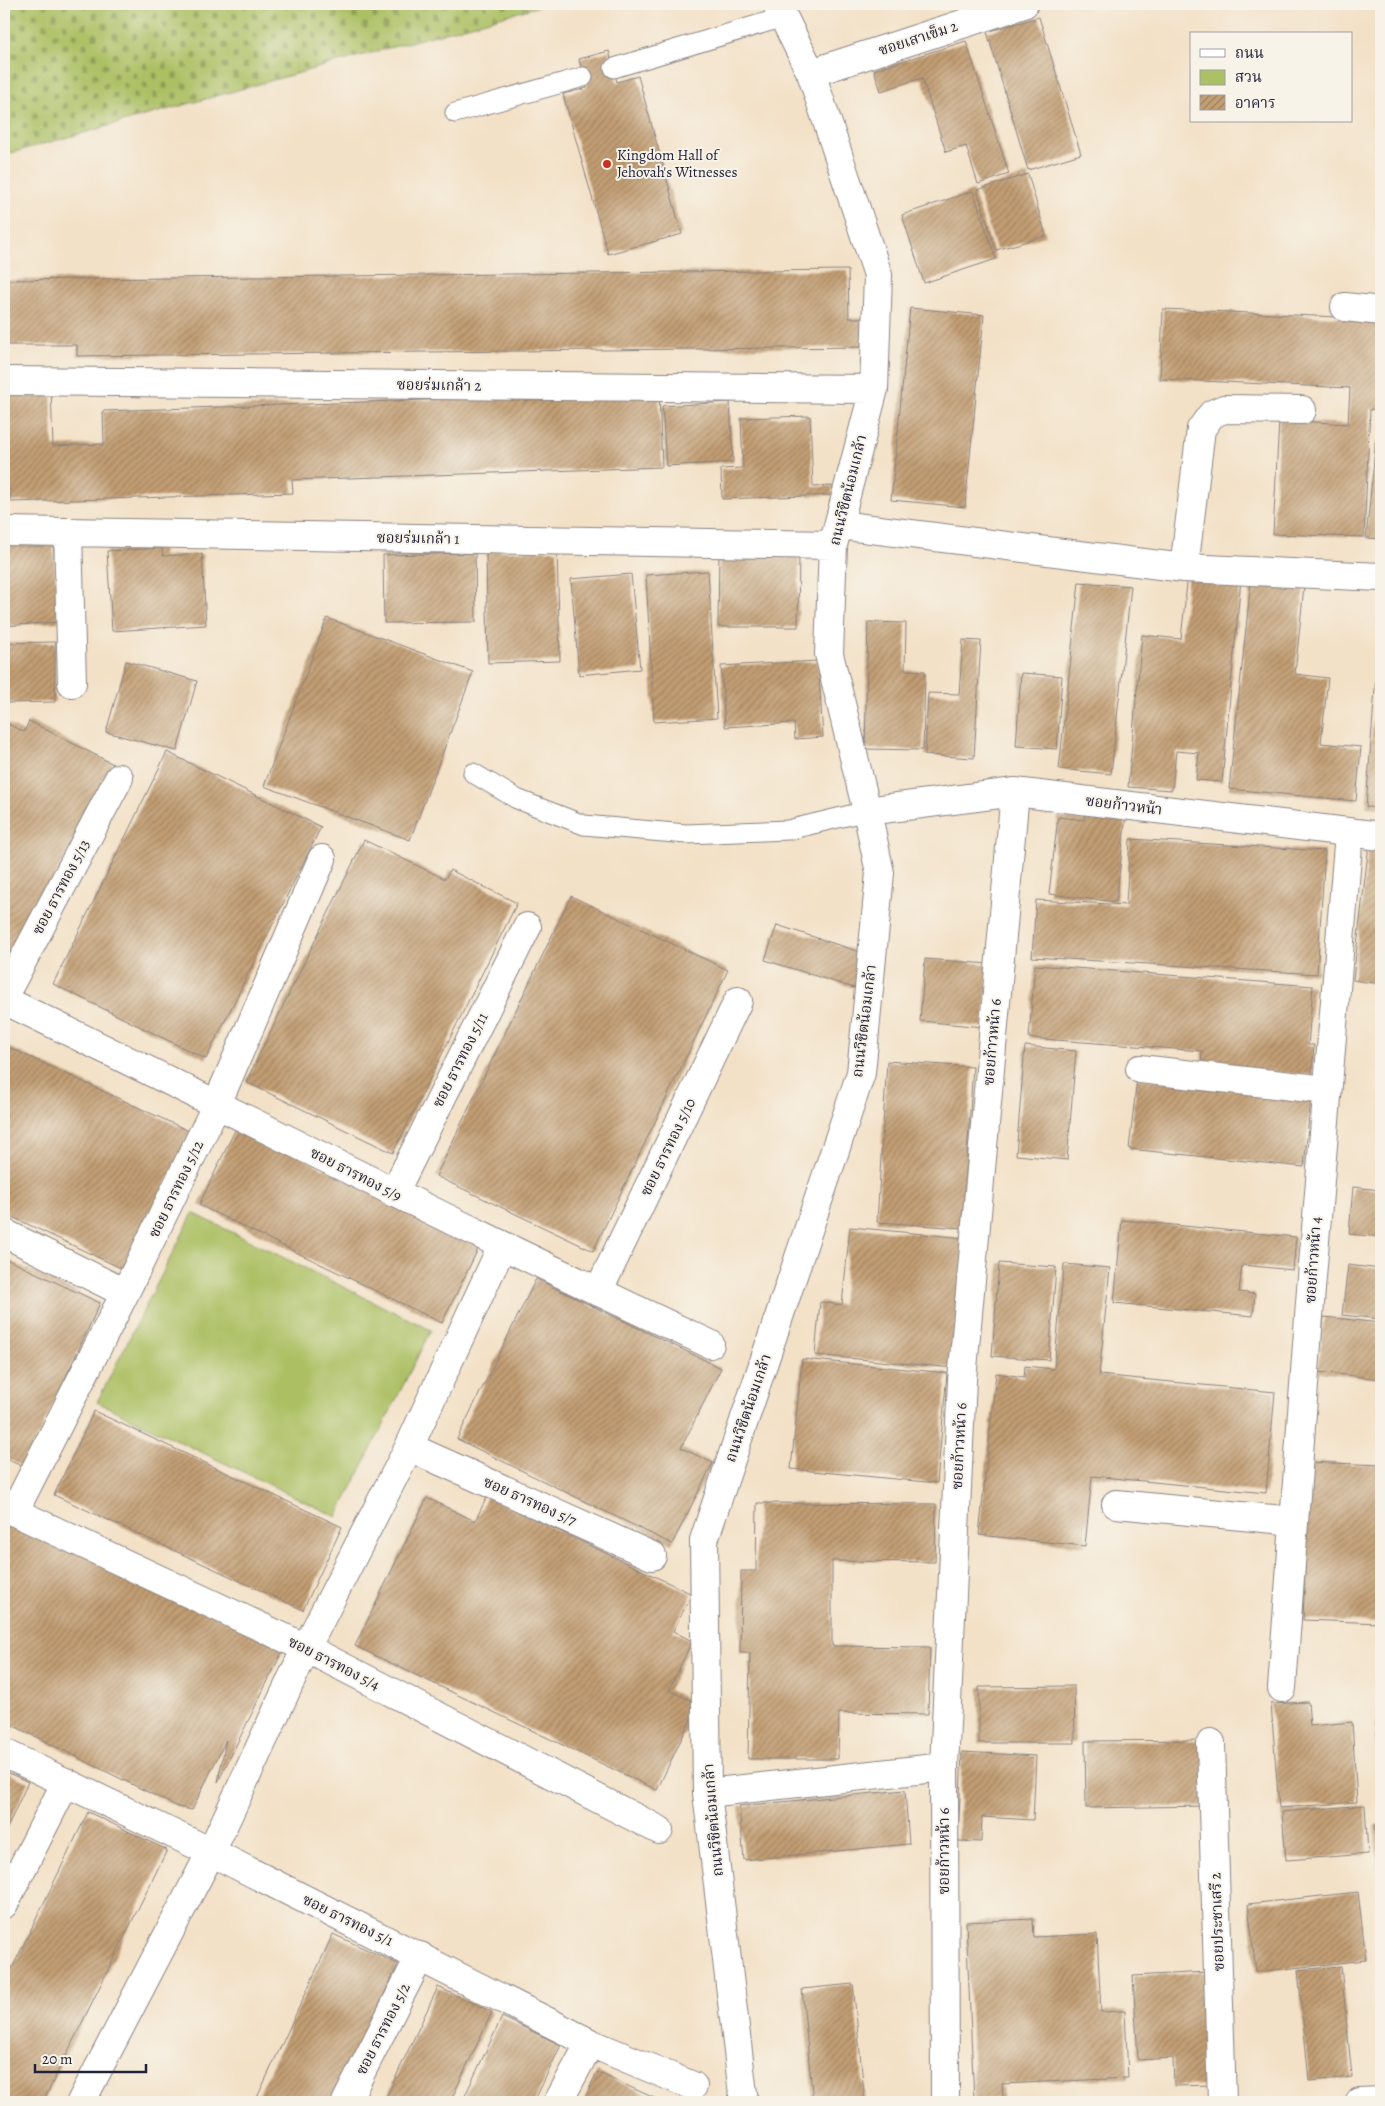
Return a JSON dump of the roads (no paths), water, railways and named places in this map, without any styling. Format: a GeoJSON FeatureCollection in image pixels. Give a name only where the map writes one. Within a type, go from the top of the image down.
{"type":"FeatureCollection","features":[{"type":"Feature","properties":{"kind":"street","name":"ซอยเสาเข็ม 2"},"geometry":{"type":"LineString","coordinates":[[811,73],[1024,4]]}},
{"type":"Feature","properties":{"kind":"street","name":"ถนนวิชิตน้อมเกล้า"},"geometry":{"type":"LineString","coordinates":[[744,2102],[707,1793],[704,1540],[861,1073],[880,873],[867,810],[829,654],[836,535],[874,390],[878,275],[811,73],[781,10]]}},
{"type":"Feature","properties":{"kind":"street"},"geometry":{"type":"LineString","coordinates":[[1345,307],[1381,311]]}},
{"type":"Feature","properties":{"kind":"street","name":"ซอยร่มเกล้า 2"},"geometry":{"type":"LineString","coordinates":[[4,381],[874,390]]}},
{"type":"Feature","properties":{"kind":"street"},"geometry":{"type":"LineString","coordinates":[[1184,568],[1202,429],[1212,414],[1224,409],[1302,410]]}},
{"type":"Feature","properties":{"kind":"street","name":"ซอยร่มเกล้า 1"},"geometry":{"type":"LineString","coordinates":[[4,531],[836,535],[1184,568],[1381,577]]}},
{"type":"Feature","properties":{"kind":"street"},"geometry":{"type":"LineString","coordinates":[[68,532],[72,683]]}},
{"type":"Feature","properties":{"kind":"street","name":"ซอย ธารทอง 5/13"},"geometry":{"type":"LineString","coordinates":[[4,998],[119,778]]}},
{"type":"Feature","properties":{"kind":"street","name":"ซอยก้าวหน้า"},"geometry":{"type":"LineString","coordinates":[[867,810],[1015,792],[1381,836]]}},
{"type":"Feature","properties":{"kind":"street","name":"ซอยก้าวหน้า 6"},"geometry":{"type":"LineString","coordinates":[[945,2102],[944,1767],[962,1380],[1015,792]]}},
{"type":"Feature","properties":{"kind":"street","name":"ซอยก้าวหน้า 4"},"geometry":{"type":"LineString","coordinates":[[1282,1688],[1327,1090],[1349,833]]}},
{"type":"Feature","properties":{"kind":"street","name":"ซอย ธารทอง 5/12"},"geometry":{"type":"LineString","coordinates":[[9,1509],[125,1293],[217,1104],[322,859]]}},
{"type":"Feature","properties":{"kind":"street","name":"ซอย ธารทอง 5/11"},"geometry":{"type":"LineString","coordinates":[[394,1193],[527,927]]}},
{"type":"Feature","properties":{"kind":"street","name":"ซอย ธารทอง 5/9"},"geometry":{"type":"LineString","coordinates":[[4,998],[502,1246],[710,1344]]}},
{"type":"Feature","properties":{"kind":"street","name":"ซอย ธารทอง 5/10"},"geometry":{"type":"LineString","coordinates":[[598,1292],[738,1001]]}},
{"type":"Feature","properties":{"kind":"street"},"geometry":{"type":"LineString","coordinates":[[1140,1069],[1327,1090]]}},
{"type":"Feature","properties":{"kind":"street"},"geometry":{"type":"LineString","coordinates":[[4,1233],[125,1293]]}},
{"type":"Feature","properties":{"kind":"street"},"geometry":{"type":"LineString","coordinates":[[82,2102],[212,1852],[306,1648],[409,1447],[502,1246]]}},
{"type":"Feature","properties":{"kind":"street","name":"ซอย ธารทอง 5/7"},"geometry":{"type":"LineString","coordinates":[[409,1447],[652,1556]]}},
{"type":"Feature","properties":{"kind":"street"},"geometry":{"type":"LineString","coordinates":[[1116,1504],[1294,1521]]}},
{"type":"Feature","properties":{"kind":"street","name":"ซอย ธารทอง 5/4"},"geometry":{"type":"LineString","coordinates":[[9,1509],[306,1648],[659,1830]]}},
{"type":"Feature","properties":{"kind":"street","name":"ซอยประชาเสรี 2"},"geometry":{"type":"LineString","coordinates":[[1211,1743],[1222,2102]]}},
{"type":"Feature","properties":{"kind":"street","name":"ซอย ธารทอง 5/1"},"geometry":{"type":"LineString","coordinates":[[4,1753],[212,1852],[590,2042],[693,2086]]}},
{"type":"Feature","properties":{"kind":"street"},"geometry":{"type":"LineString","coordinates":[[707,1793],[944,1767]]}},
{"type":"Feature","properties":{"kind":"street"},"geometry":{"type":"LineString","coordinates":[[4,1904],[66,1782]]}},
{"type":"Feature","properties":{"kind":"street","name":"ซอย ธารทอง 5/2"},"geometry":{"type":"LineString","coordinates":[[346,2102],[420,1956]]}},
{"type":"Feature","properties":{"kind":"street"},"geometry":{"type":"LineString","coordinates":[[558,2102],[590,2042]]}},
{"type":"Feature","properties":{"kind":"street"},"geometry":{"type":"LineString","coordinates":[[1360,2102],[1381,2101]]}},
{"type":"Feature","properties":{"kind":"lane"},"geometry":{"type":"LineString","coordinates":[[614,68],[781,10]]}},
{"type":"Feature","properties":{"kind":"lane"},"geometry":{"type":"LineString","coordinates":[[455,113],[583,77]]}},
{"type":"Feature","properties":{"kind":"lane"},"geometry":{"type":"LineString","coordinates":[[473,773],[517,800],[584,825],[593,826],[686,834],[788,830],[867,810]]}},
{"type":"Feature","properties":{"kind":"place","name":"Kingdom Hall of Jehovah's Witnesses"},"geometry":{"type":"Point","coordinates":[607,164]}}]}
